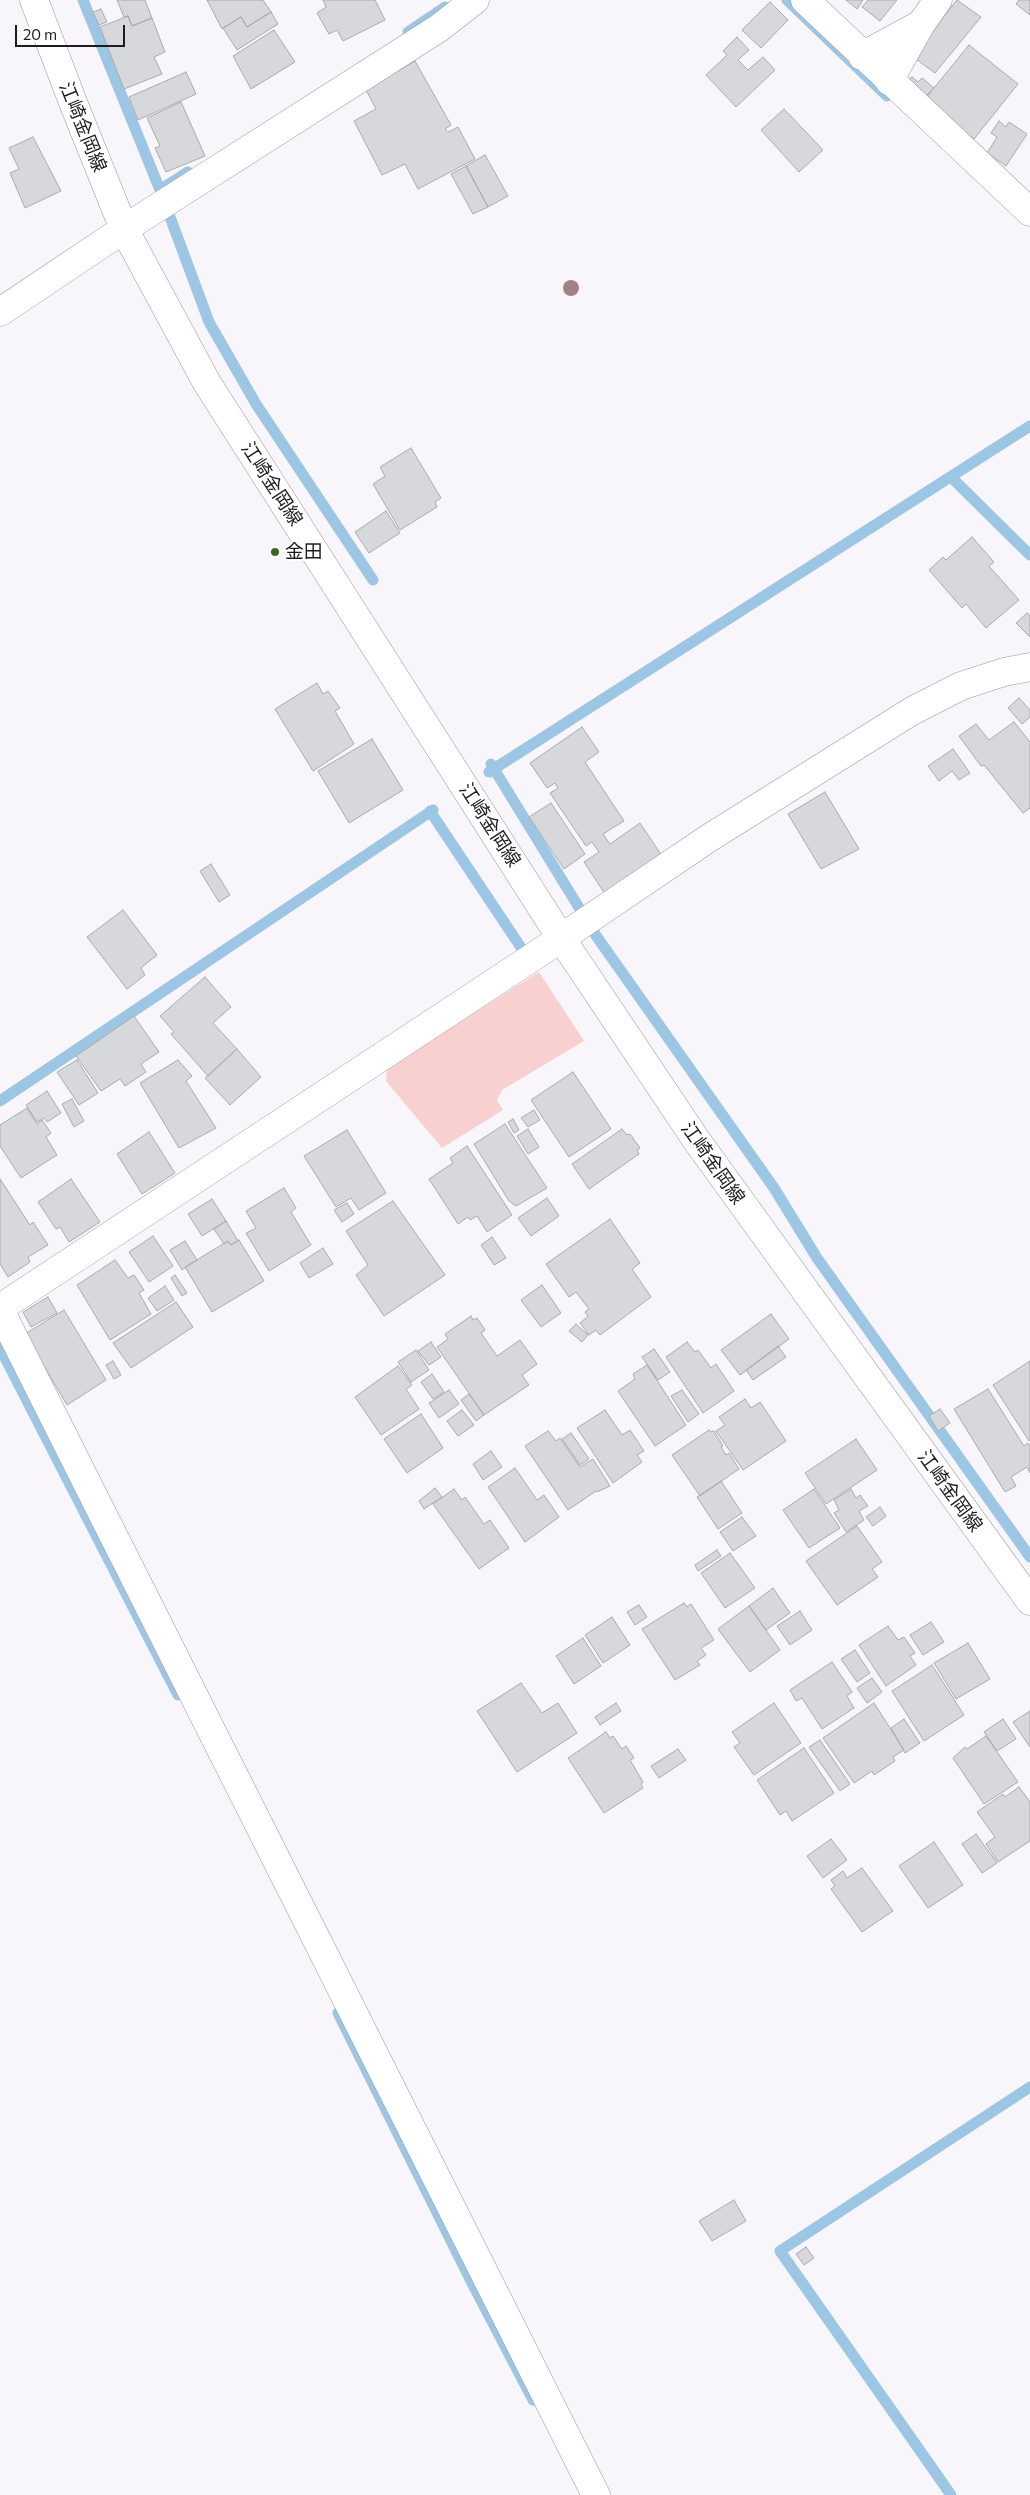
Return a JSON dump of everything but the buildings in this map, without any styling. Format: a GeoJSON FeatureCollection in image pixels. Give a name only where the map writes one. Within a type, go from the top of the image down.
{"type":"FeatureCollection","features":[{"type":"Feature","properties":{"kind":"street","name":"江崎金岡線"},"geometry":{"type":"LineString","coordinates":[[34,0],[124,229],[207,383],[579,926],[697,1141],[1030,1601]]}},
{"type":"Feature","properties":{"kind":"street"},"geometry":{"type":"LineString","coordinates":[[0,312],[124,229],[431,33],[475,0]]}},
{"type":"Feature","properties":{"kind":"street"},"geometry":{"type":"LineString","coordinates":[[804,0],[1030,212]]}},
{"type":"Feature","properties":{"kind":"street"},"geometry":{"type":"LineString","coordinates":[[889,81],[921,24],[938,0]]}},
{"type":"Feature","properties":{"kind":"street"},"geometry":{"type":"LineString","coordinates":[[862,56],[921,24]]}},
{"type":"Feature","properties":{"kind":"street"},"geometry":{"type":"LineString","coordinates":[[596,2495],[0,1309],[709,838],[912,711],[961,686],[1004,672],[1030,667]]}},
{"type":"Feature","properties":{"kind":"shaded area"},"geometry":{"type":"Polygon","coordinates":[[[539,972],[584,1041],[502,1090],[497,1100],[503,1110],[442,1148],[386,1081],[387,1068],[539,972]]]}},
{"type":"Feature","properties":{"kind":"waterway"},"geometry":{"type":"LineString","coordinates":[[83,0],[160,190],[209,322],[256,404],[373,580]]}},
{"type":"Feature","properties":{"kind":"waterway"},"geometry":{"type":"LineString","coordinates":[[787,0],[887,96]]}},
{"type":"Feature","properties":{"kind":"waterway"},"geometry":{"type":"LineString","coordinates":[[408,32],[445,7]]}},
{"type":"Feature","properties":{"kind":"waterway"},"geometry":{"type":"LineString","coordinates":[[160,190],[188,172]]}},
{"type":"Feature","properties":{"kind":"waterway"},"geometry":{"type":"LineString","coordinates":[[489,772],[1030,426]]}},
{"type":"Feature","properties":{"kind":"waterway"},"geometry":{"type":"LineString","coordinates":[[951,477],[1030,555]]}},
{"type":"Feature","properties":{"kind":"waterway"},"geometry":{"type":"LineString","coordinates":[[491,764],[597,937],[774,1188],[817,1258],[1030,1557]]}},
{"type":"Feature","properties":{"kind":"waterway"},"geometry":{"type":"LineString","coordinates":[[0,1101],[433,810]]}},
{"type":"Feature","properties":{"kind":"waterway"},"geometry":{"type":"LineString","coordinates":[[430,811],[524,952]]}},
{"type":"Feature","properties":{"kind":"waterway"},"geometry":{"type":"LineString","coordinates":[[0,1348],[178,1695]]}},
{"type":"Feature","properties":{"kind":"waterway"},"geometry":{"type":"LineString","coordinates":[[338,2013],[472,2283],[533,2400]]}},
{"type":"Feature","properties":{"kind":"waterway"},"geometry":{"type":"LineString","coordinates":[[951,2495],[780,2251],[1030,2087]]}},
{"type":"Feature","properties":{"kind":"place","name":"金田"},"geometry":{"type":"Point","coordinates":[275,552]}}]}
